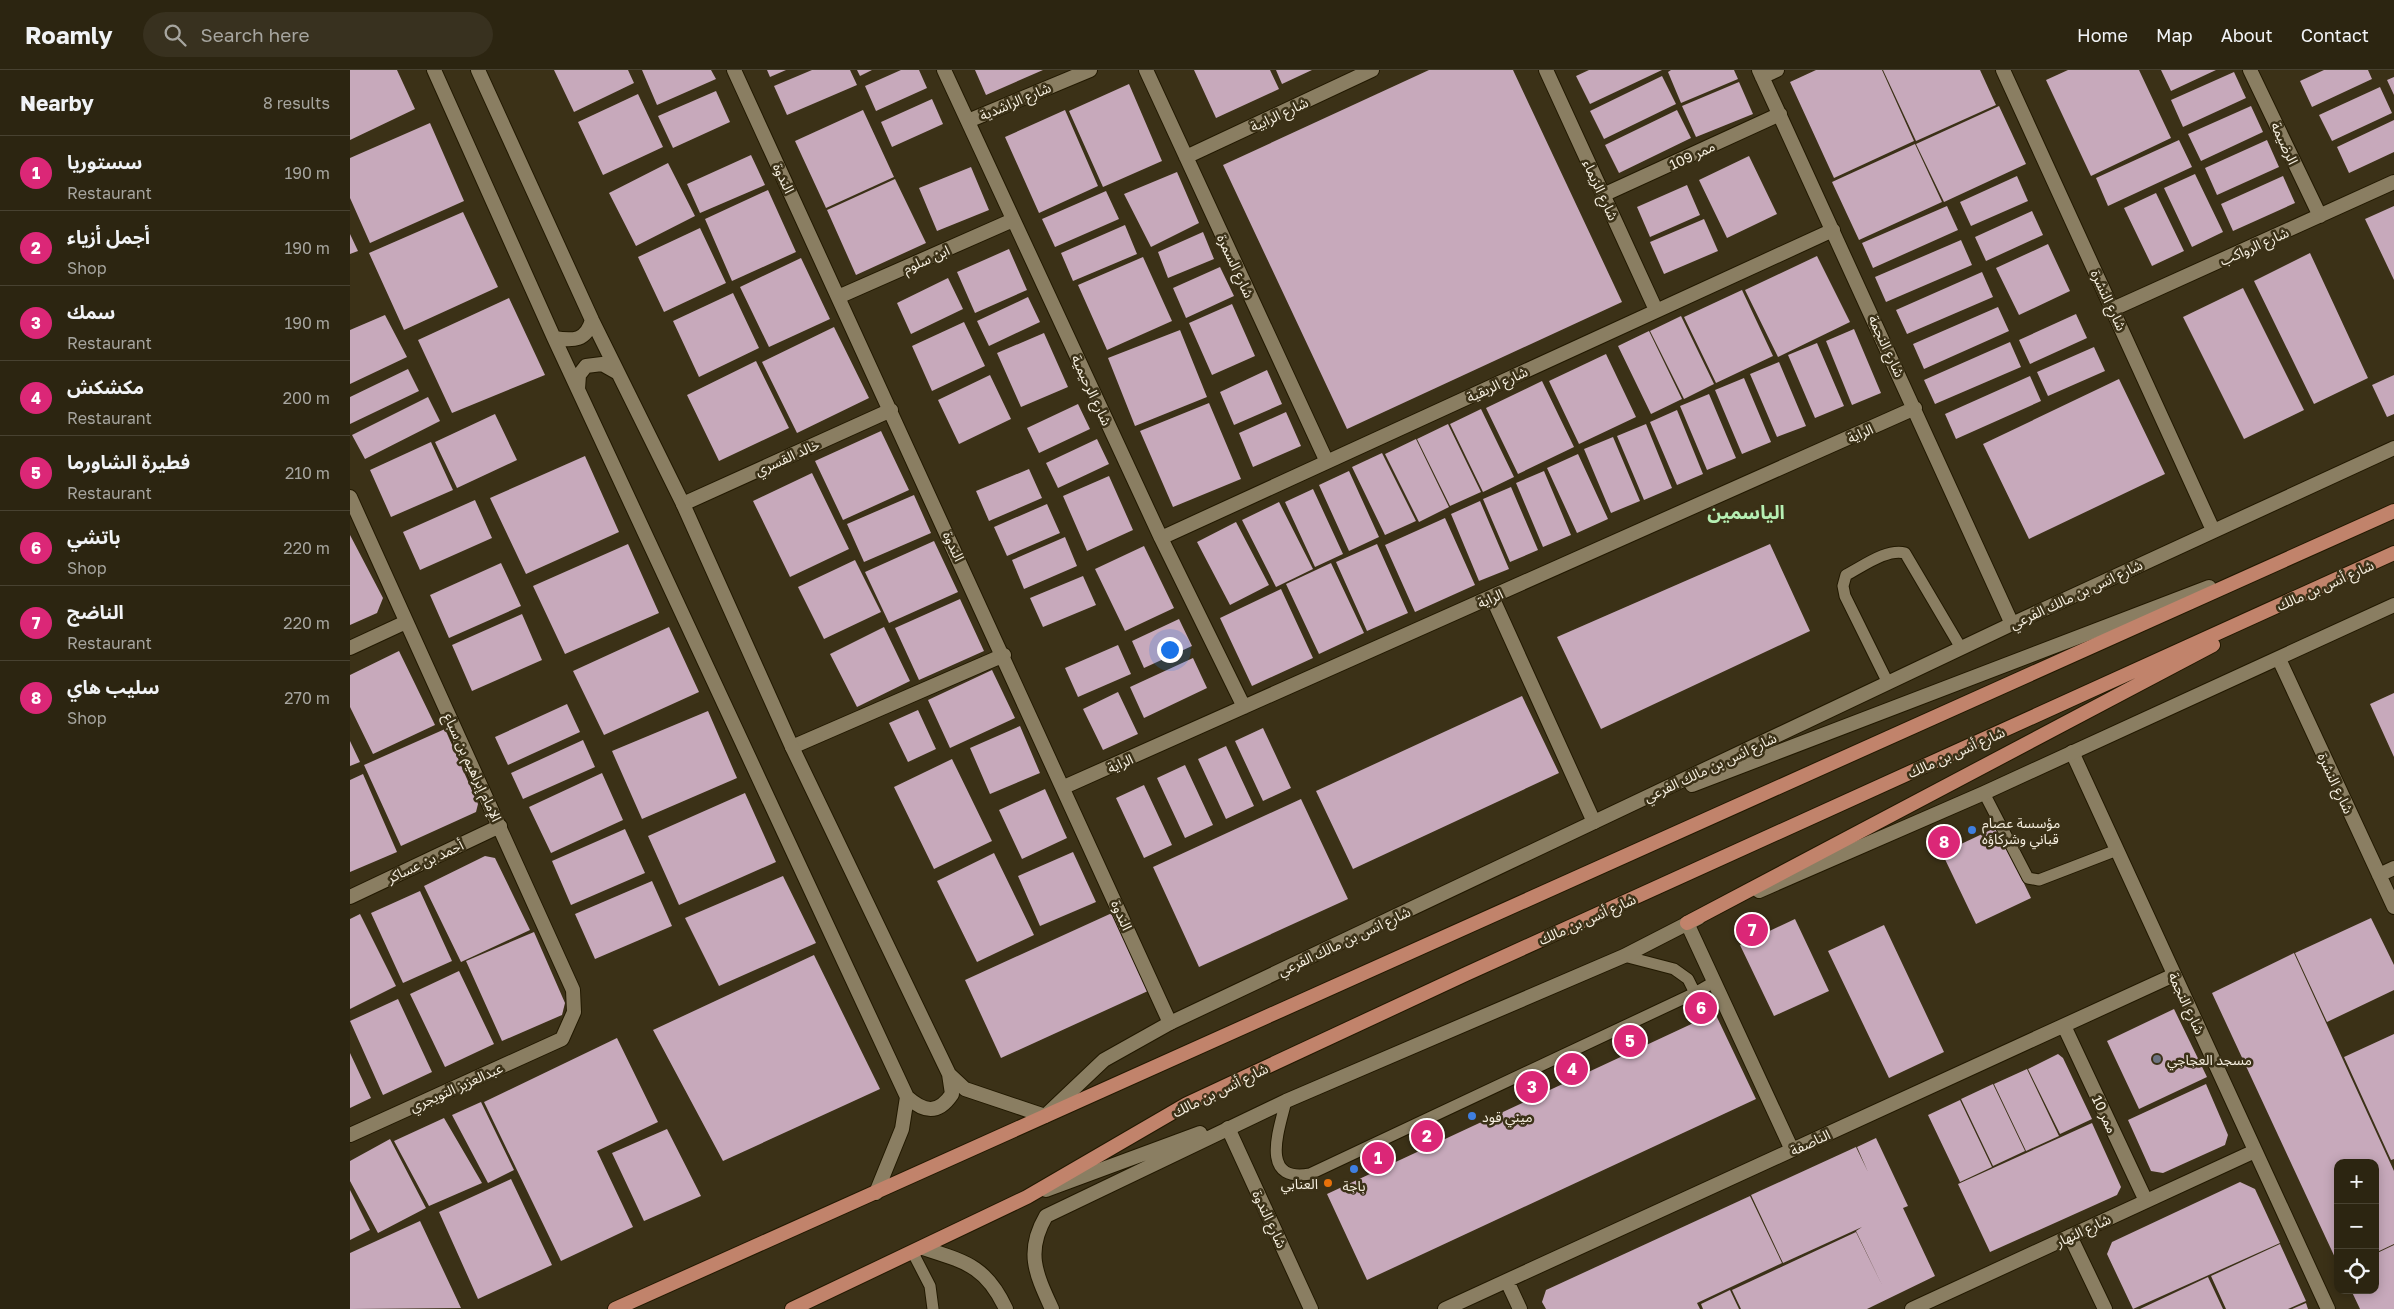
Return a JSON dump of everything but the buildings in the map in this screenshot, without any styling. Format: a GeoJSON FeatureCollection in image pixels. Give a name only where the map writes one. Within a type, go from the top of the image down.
{"type":"FeatureCollection","features":[{"type":"Feature","properties":{"kind":"main road"},"geometry":{"type":"LineString","coordinates":[[615,1309],[2394,512]]}},
{"type":"Feature","properties":{"kind":"main road","name":"شارع أنس بن مالك"},"geometry":{"type":"LineString","coordinates":[[801,1307],[1027,1197],[1187,1104],[1466,974],[2394,553]]}},
{"type":"Feature","properties":{"kind":"main road"},"geometry":{"type":"LineString","coordinates":[[1687,923],[2337,579]]}},
{"type":"Feature","properties":{"kind":"street"},"geometry":{"type":"LineString","coordinates":[[434,70],[554,338],[907,1097],[918,1108],[937,1109],[946,1103],[952,1094],[949,1074],[792,747],[683,504],[592,320],[478,70]]}},
{"type":"Feature","properties":{"kind":"street","name":"الندوة"},"geometry":{"type":"LineString","coordinates":[[734,70],[1004,655],[1170,1023]]}},
{"type":"Feature","properties":{"kind":"street","name":"شارع الرحيمية"},"geometry":{"type":"LineString","coordinates":[[944,70],[1161,538],[1244,707]]}},
{"type":"Feature","properties":{"kind":"street","name":"شارع الراشدية"},"geometry":{"type":"LineString","coordinates":[[968,121],[1090,70]]}},
{"type":"Feature","properties":{"kind":"street","name":"شارع السمرة"},"geometry":{"type":"LineString","coordinates":[[1146,70],[1326,462]]}},
{"type":"Feature","properties":{"kind":"street","name":"شارع الرابية"},"geometry":{"type":"LineString","coordinates":[[1186,157],[1372,70]]}},
{"type":"Feature","properties":{"kind":"street","name":"شارع الزيماء"},"geometry":{"type":"LineString","coordinates":[[1546,70],[1656,310]]}},
{"type":"Feature","properties":{"kind":"street"},"geometry":{"type":"LineString","coordinates":[[1761,73],[1777,70]]}},
{"type":"Feature","properties":{"kind":"street","name":"شارع النشرة"},"geometry":{"type":"LineString","coordinates":[[2003,70],[2213,530]]}},
{"type":"Feature","properties":{"kind":"street","name":"الرضيمة"},"geometry":{"type":"LineString","coordinates":[[2250,70],[2320,216]]}},
{"type":"Feature","properties":{"kind":"street","name":"شارع النجمة"},"geometry":{"type":"LineString","coordinates":[[1761,73],[2012,624]]}},
{"type":"Feature","properties":{"kind":"street","name":"ممر 109"},"geometry":{"type":"LineString","coordinates":[[1603,195],[1780,114]]}},
{"type":"Feature","properties":{"kind":"street","name":"شارع الرواكب"},"geometry":{"type":"LineString","coordinates":[[2113,309],[2394,182]]}},
{"type":"Feature","properties":{"kind":"street","name":"ابن سلوم"},"geometry":{"type":"LineString","coordinates":[[838,297],[1014,220]]}},
{"type":"Feature","properties":{"kind":"street","name":"شارع الربقية"},"geometry":{"type":"LineString","coordinates":[[1161,538],[1833,230]]}},
{"type":"Feature","properties":{"kind":"street"},"geometry":{"type":"LineString","coordinates":[[554,338],[568,340],[582,337],[589,330],[592,320]]}},
{"type":"Feature","properties":{"kind":"street"},"geometry":{"type":"LineString","coordinates":[[578,389],[579,375],[586,366],[602,364],[619,374]]}},
{"type":"Feature","properties":{"kind":"street","name":"الراية"},"geometry":{"type":"LineString","coordinates":[[1064,787],[1915,408]]}},
{"type":"Feature","properties":{"kind":"street","name":"خالد القسري"},"geometry":{"type":"LineString","coordinates":[[683,504],[891,410]]}},
{"type":"Feature","properties":{"kind":"street","name":"شارع انس بن مالك الفرعي"},"geometry":{"type":"LineString","coordinates":[[1045,1116],[1104,1060],[1170,1023],[1960,648],[2394,448]]}},
{"type":"Feature","properties":{"kind":"street","name":"الإمام إبراهيم بن سباع"},"geometry":{"type":"LineString","coordinates":[[350,497],[573,990],[574,1012],[562,1039]]}},
{"type":"Feature","properties":{"kind":"street"},"geometry":{"type":"LineString","coordinates":[[1492,597],[1594,822],[2334,540]]}},
{"type":"Feature","properties":{"kind":"street"},"geometry":{"type":"LineString","coordinates":[[1052,1309],[1042,1286],[1033,1253],[1036,1233],[1046,1216],[1228,1128],[1624,956],[1687,923],[1984,793],[2394,605]]}},
{"type":"Feature","properties":{"kind":"street"},"geometry":{"type":"LineString","coordinates":[[350,648],[406,622]]}},
{"type":"Feature","properties":{"kind":"street"},"geometry":{"type":"LineString","coordinates":[[792,747],[1004,655]]}},
{"type":"Feature","properties":{"kind":"street","name":"شارع النشرة"},"geometry":{"type":"LineString","coordinates":[[2279,659],[2394,907]]}},
{"type":"Feature","properties":{"kind":"street","name":"شارع النجمة"},"geometry":{"type":"LineString","coordinates":[[2072,752],[2328,1309]]}},
{"type":"Feature","properties":{"kind":"street","name":"أحمد بن عساكر"},"geometry":{"type":"LineString","coordinates":[[350,897],[500,826]]}},
{"type":"Feature","properties":{"kind":"street"},"geometry":{"type":"LineString","coordinates":[[2379,875],[2394,868]]}},
{"type":"Feature","properties":{"kind":"street"},"geometry":{"type":"LineString","coordinates":[[1687,923],[1792,1150]]}},
{"type":"Feature","properties":{"kind":"street","name":"الناصفة"},"geometry":{"type":"LineString","coordinates":[[1445,1309],[2174,975]]}},
{"type":"Feature","properties":{"kind":"street","name":"ممر 10"},"geometry":{"type":"LineString","coordinates":[[2064,1026],[2146,1201]]}},
{"type":"Feature","properties":{"kind":"street","name":"عبدالعزيز التويجري"},"geometry":{"type":"LineString","coordinates":[[350,1135],[562,1039]]}},
{"type":"Feature","properties":{"kind":"street"},"geometry":{"type":"LineString","coordinates":[[949,1074],[965,1090],[1045,1116]]}},
{"type":"Feature","properties":{"kind":"street"},"geometry":{"type":"LineString","coordinates":[[876,1193],[902,1129],[907,1097]]}},
{"type":"Feature","properties":{"kind":"street"},"geometry":{"type":"LineString","coordinates":[[1027,1197],[1286,1102]]}},
{"type":"Feature","properties":{"kind":"street","name":"شارع الندوة"},"geometry":{"type":"LineString","coordinates":[[1228,1128],[1311,1309]]}},
{"type":"Feature","properties":{"kind":"street","name":"شارع النهار"},"geometry":{"type":"LineString","coordinates":[[1912,1309],[2255,1151]]}},
{"type":"Feature","properties":{"kind":"street"},"geometry":{"type":"LineString","coordinates":[[2070,1236],[2105,1309]]}},
{"type":"Feature","properties":{"kind":"street"},"geometry":{"type":"LineString","coordinates":[[918,1251],[958,1259],[980,1270],[994,1286],[1002,1308]]}},
{"type":"Feature","properties":{"kind":"street"},"geometry":{"type":"LineString","coordinates":[[1506,1281],[1520,1309]]}},
{"type":"Feature","properties":{"kind":"lane"},"geometry":{"type":"LineString","coordinates":[[1888,683],[1845,596],[1843,586],[1846,575],[1884,556],[1897,551],[1905,553],[1960,648]]}},
{"type":"Feature","properties":{"kind":"lane"},"geometry":{"type":"LineString","coordinates":[[1984,793],[2028,878],[2039,880],[2117,850]]}},
{"type":"Feature","properties":{"kind":"lane"},"geometry":{"type":"LineString","coordinates":[[1624,956],[1674,969],[1688,979],[1695,994]]}},
{"type":"Feature","properties":{"kind":"lane"},"geometry":{"type":"LineString","coordinates":[[1286,1102],[1276,1147],[1276,1157],[1286,1174],[1295,1177],[1310,1174],[1695,994],[1714,982]]}},
{"type":"Feature","properties":{"kind":"lane"},"geometry":{"type":"LineString","coordinates":[[918,1251],[930,1286],[933,1309]]}},
{"type":"Feature","properties":{"kind":"place","name":"مؤسسة عصام قباني وشركاؤه"},"geometry":{"type":"Point","coordinates":[1972,830]}},
{"type":"Feature","properties":{"kind":"place","name":"سليب هاي"},"geometry":{"type":"Point","coordinates":[1944,842]}},
{"type":"Feature","properties":{"kind":"place","name":"الناضج"},"geometry":{"type":"Point","coordinates":[1752,930]}},
{"type":"Feature","properties":{"kind":"place","name":"باتشي"},"geometry":{"type":"Point","coordinates":[1701,1008]}},
{"type":"Feature","properties":{"kind":"place","name":"فطيرة الشاورما"},"geometry":{"type":"Point","coordinates":[1630,1041]}},
{"type":"Feature","properties":{"kind":"place","name":"مسجد العجاجي"},"geometry":{"type":"Point","coordinates":[2157,1059]}},
{"type":"Feature","properties":{"kind":"place","name":"مكشكش"},"geometry":{"type":"Point","coordinates":[1572,1069]}},
{"type":"Feature","properties":{"kind":"place","name":"سمك"},"geometry":{"type":"Point","coordinates":[1532,1087]}},
{"type":"Feature","properties":{"kind":"place","name":"ميني قود"},"geometry":{"type":"Point","coordinates":[1472,1116]}},
{"type":"Feature","properties":{"kind":"place","name":"أجمل أزياء"},"geometry":{"type":"Point","coordinates":[1427,1136]}},
{"type":"Feature","properties":{"kind":"place","name":"سستوريا"},"geometry":{"type":"Point","coordinates":[1378,1158]}},
{"type":"Feature","properties":{"kind":"place","name":"باجة"},"geometry":{"type":"Point","coordinates":[1354,1169]}},
{"type":"Feature","properties":{"kind":"place","name":"العنابي"},"geometry":{"type":"Point","coordinates":[1328,1183]}},
{"type":"Feature","properties":{"kind":"district","name":"الياسمين"},"geometry":{"type":"Point","coordinates":[1746,511]}}]}
